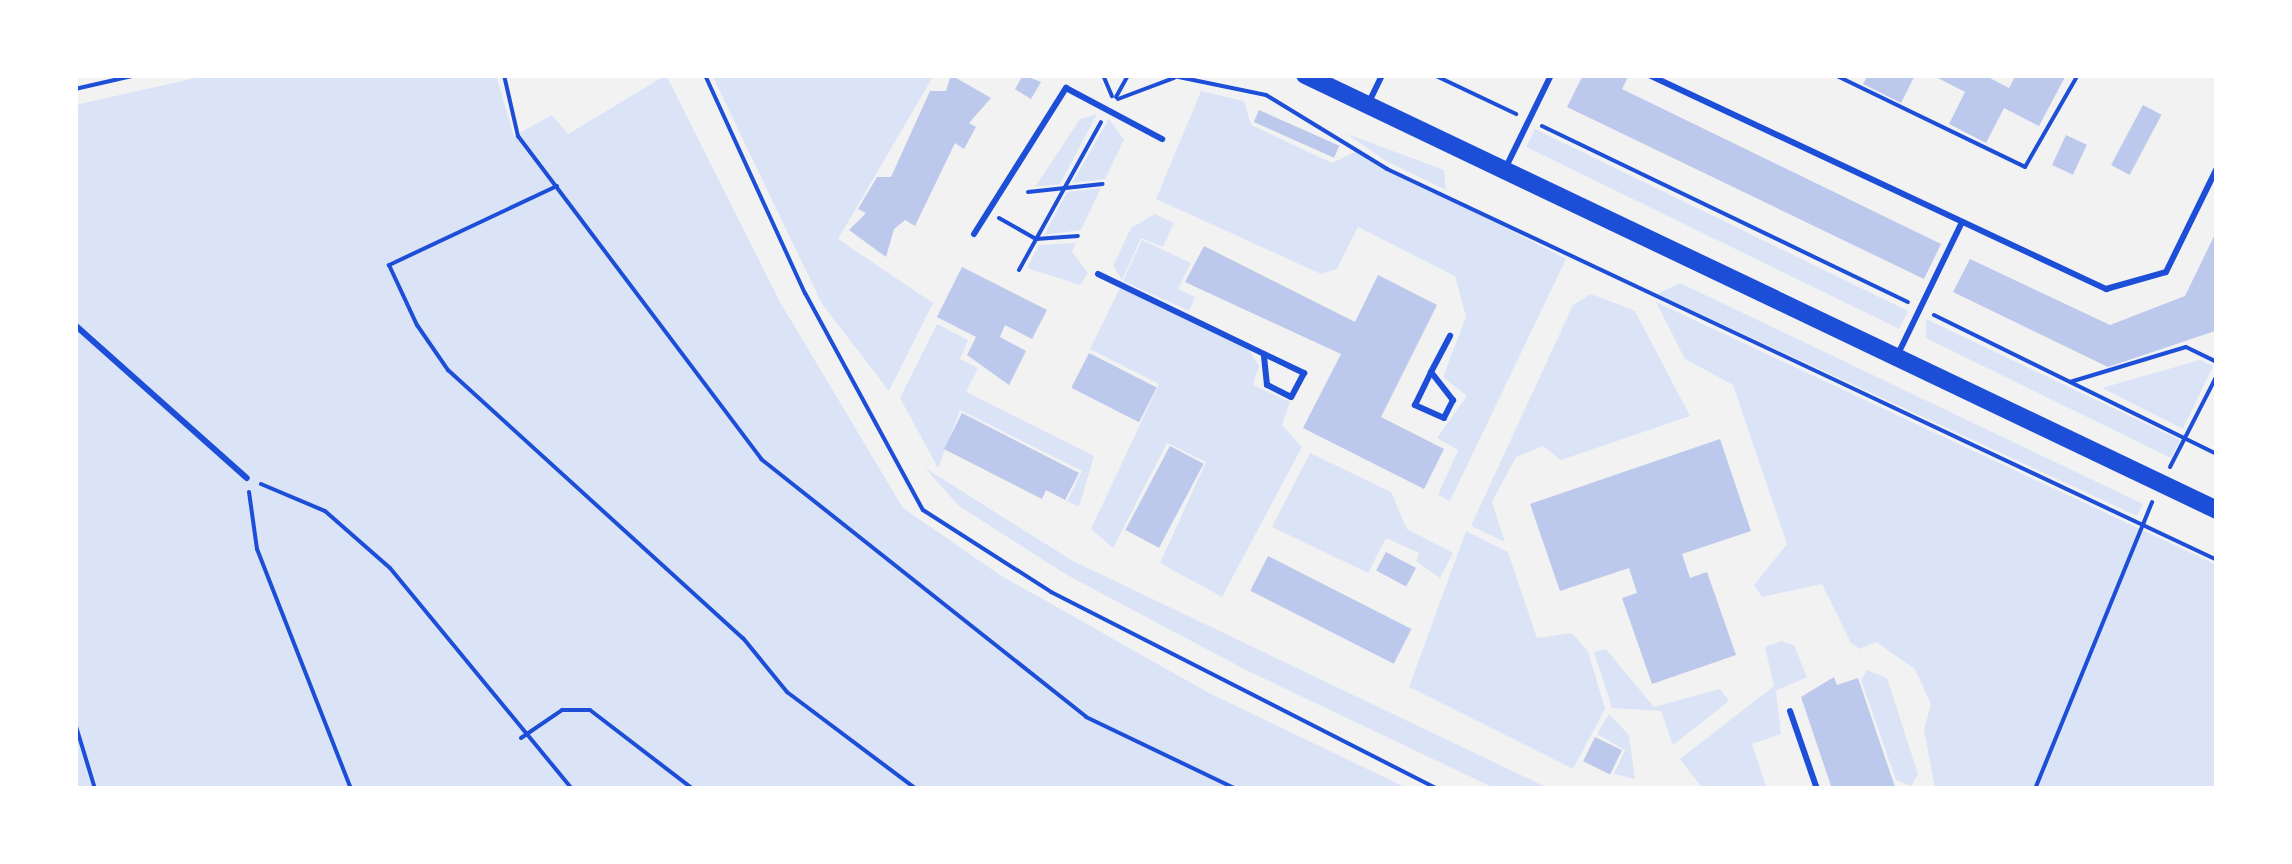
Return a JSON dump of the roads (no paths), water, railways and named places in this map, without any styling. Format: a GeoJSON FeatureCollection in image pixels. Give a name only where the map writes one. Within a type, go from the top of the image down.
{"type":"FeatureCollection","features":[{"type":"Feature","properties":{"kind":"main road"},"geometry":{"type":"LineString","coordinates":[[1305,75],[2217,510]]}},
{"type":"Feature","properties":{"kind":"lane"},"geometry":{"type":"LineString","coordinates":[[1368,105],[1382,75]]}},
{"type":"Feature","properties":{"kind":"lane"},"geometry":{"type":"LineString","coordinates":[[1504,170],[1551,75]]}},
{"type":"Feature","properties":{"kind":"lane"},"geometry":{"type":"LineString","coordinates":[[1649,75],[2106,289],[2134,285],[2166,272],[2217,168]]}},
{"type":"Feature","properties":{"kind":"lane"},"geometry":{"type":"LineString","coordinates":[[974,234],[1066,88],[1162,139]]}},
{"type":"Feature","properties":{"kind":"lane"},"geometry":{"type":"LineString","coordinates":[[1896,357],[1962,222]]}},
{"type":"Feature","properties":{"kind":"lane"},"geometry":{"type":"LineString","coordinates":[[1098,274],[1304,373],[1291,397],[1267,385],[1264,354]]}},
{"type":"Feature","properties":{"kind":"lane"},"geometry":{"type":"LineString","coordinates":[[75,325],[247,478]]}},
{"type":"Feature","properties":{"kind":"lane"},"geometry":{"type":"LineString","coordinates":[[1431,372],[1453,400],[1444,418],[1416,405],[1431,372],[1450,336]]}},
{"type":"Feature","properties":{"kind":"lane"},"geometry":{"type":"LineString","coordinates":[[1790,711],[1817,789]]}}]}
